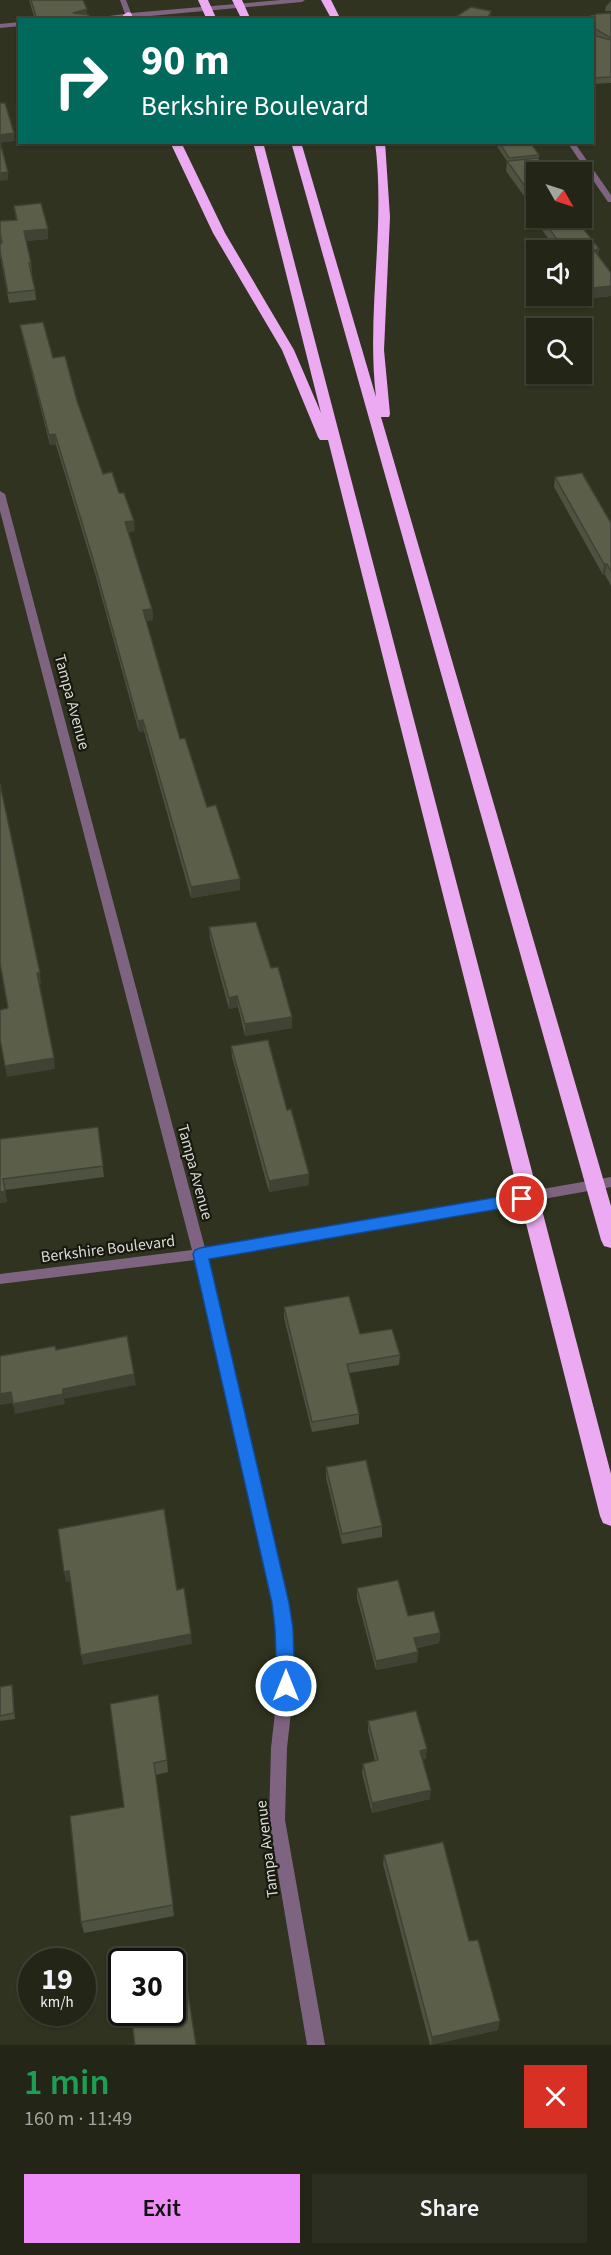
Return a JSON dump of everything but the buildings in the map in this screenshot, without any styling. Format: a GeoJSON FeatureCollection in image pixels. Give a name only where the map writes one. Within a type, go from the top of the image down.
{"type":"FeatureCollection","features":[{"type":"Feature","properties":{"kind":"highway"},"geometry":{"type":"LineString","coordinates":[[203,0],[211,18]]}},
{"type":"Feature","properties":{"kind":"highway"},"geometry":{"type":"LineString","coordinates":[[237,0],[247,18]]}},
{"type":"Feature","properties":{"kind":"highway"},"geometry":{"type":"LineString","coordinates":[[326,0],[336,18]]}},
{"type":"Feature","properties":{"kind":"highway"},"geometry":{"type":"LineString","coordinates":[[176,144],[219,233],[288,350],[351,500]]}},
{"type":"Feature","properties":{"kind":"highway"},"geometry":{"type":"LineString","coordinates":[[259,144],[611,1516]]}},
{"type":"Feature","properties":{"kind":"highway"},"geometry":{"type":"LineString","coordinates":[[297,144],[611,1240]]}},
{"type":"Feature","properties":{"kind":"highway"},"geometry":{"type":"LineString","coordinates":[[380,144],[386,227],[378,363],[391,470]]}},
{"type":"Feature","properties":{"kind":"street"},"geometry":{"type":"LineString","coordinates":[[123,0],[128,17]]}},
{"type":"Feature","properties":{"kind":"street"},"geometry":{"type":"LineString","coordinates":[[99,18],[302,0]]}},
{"type":"Feature","properties":{"kind":"street"},"geometry":{"type":"LineString","coordinates":[[589,18],[611,15]]}},
{"type":"Feature","properties":{"kind":"street"},"geometry":{"type":"LineString","coordinates":[[0,26],[18,24]]}},
{"type":"Feature","properties":{"kind":"street"},"geometry":{"type":"LineString","coordinates":[[571,144],[611,200]]}},
{"type":"Feature","properties":{"kind":"street","name":"Tampa Avenue"},"geometry":{"type":"LineString","coordinates":[[0,494],[200,1254],[284,1629],[286,1686],[279,1748],[277,1820],[316,2045]]}},
{"type":"Feature","properties":{"kind":"street","name":"Berkshire Boulevard"},"geometry":{"type":"LineString","coordinates":[[0,1279],[200,1254],[611,1182]]}},
{"type":"Feature","properties":{"kind":"route"},"geometry":{"type":"LineString","coordinates":[[286,1686],[286,1655],[280,1603],[200,1254],[522,1199]]}}]}
